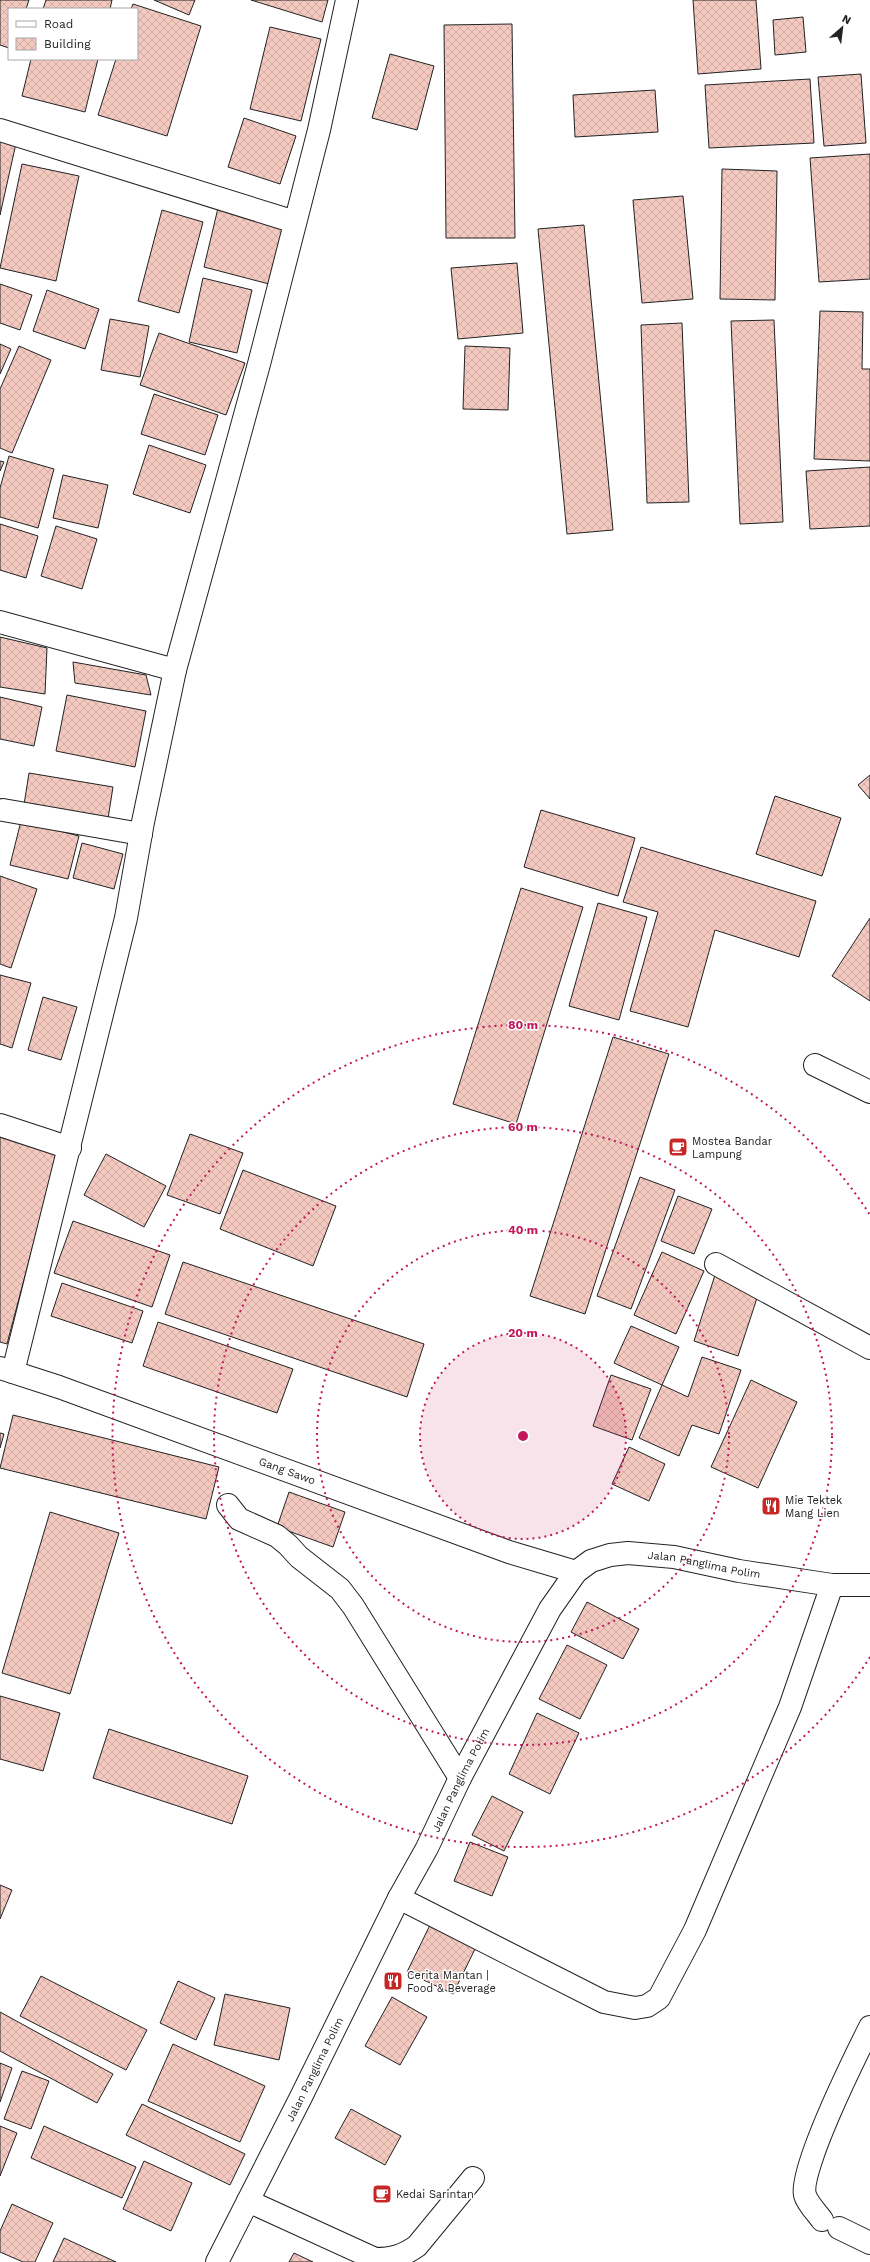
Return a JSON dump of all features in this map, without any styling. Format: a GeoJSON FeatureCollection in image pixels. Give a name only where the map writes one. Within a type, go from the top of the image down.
{"type":"FeatureCollection","features":[{"type":"Feature","properties":{"kind":"street"},"geometry":{"type":"LineString","coordinates":[[6,1370],[70,1148],[126,918],[141,834],[175,670],[259,364],[319,130],[347,0]]}},
{"type":"Feature","properties":{"kind":"street"},"geometry":{"type":"LineString","coordinates":[[0,130],[295,222]]}},
{"type":"Feature","properties":{"kind":"street"},"geometry":{"type":"LineString","coordinates":[[0,622],[175,670]]}},
{"type":"Feature","properties":{"kind":"street"},"geometry":{"type":"LineString","coordinates":[[2,810],[141,834]]}},
{"type":"Feature","properties":{"kind":"street"},"geometry":{"type":"LineString","coordinates":[[815,1065],[870,1092]]}},
{"type":"Feature","properties":{"kind":"street"},"geometry":{"type":"LineString","coordinates":[[0,1125],[70,1148]]}},
{"type":"Feature","properties":{"kind":"street"},"geometry":{"type":"LineString","coordinates":[[716,1264],[870,1348]]}},
{"type":"Feature","properties":{"kind":"street","name":"Gang Sawo"},"geometry":{"type":"LineString","coordinates":[[6,1370],[60,1387],[509,1552],[576,1572]]}},
{"type":"Feature","properties":{"kind":"street"},"geometry":{"type":"LineString","coordinates":[[228,1505],[239,1519],[277,1536],[340,1590],[353,1606],[460,1778]]}},
{"type":"Feature","properties":{"kind":"street","name":"Jalan Panglima Polim"},"geometry":{"type":"LineString","coordinates":[[217,2262],[399,1898],[427,1848],[460,1778],[550,1609],[576,1572],[591,1561],[610,1555],[628,1553],[674,1557],[739,1571],[832,1585],[869,1586]]}},
{"type":"Feature","properties":{"kind":"street"},"geometry":{"type":"LineString","coordinates":[[399,1898],[604,2002],[635,2008],[647,2006],[659,1998],[695,1930],[790,1706],[832,1585]]}},
{"type":"Feature","properties":{"kind":"street"},"geometry":{"type":"LineString","coordinates":[[870,2027],[848,2072],[809,2165],[805,2182],[805,2195],[831,2224],[870,2243]]}},
{"type":"Feature","properties":{"kind":"street"},"geometry":{"type":"LineString","coordinates":[[248,2202],[375,2259],[395,2258],[406,2254],[417,2246],[473,2178]]}},
{"type":"Feature","properties":{"kind":"building"},"geometry":{"type":"Polygon","coordinates":[[[0,0],[29,0],[26,8],[8,8],[8,48],[0,45],[0,0]]]}},
{"type":"Feature","properties":{"kind":"building"},"geometry":{"type":"Polygon","coordinates":[[[46,0],[112,0],[110,8],[43,8],[46,0]]]}},
{"type":"Feature","properties":{"kind":"building"},"geometry":{"type":"Polygon","coordinates":[[[154,0],[195,0],[189,15],[154,0]]]}},
{"type":"Feature","properties":{"kind":"building"},"geometry":{"type":"Polygon","coordinates":[[[251,0],[328,0],[322,22],[251,0]]]}},
{"type":"Feature","properties":{"kind":"building"},"geometry":{"type":"Polygon","coordinates":[[[693,0],[756,0],[761,69],[698,74],[693,0]]]}},
{"type":"Feature","properties":{"kind":"building"},"geometry":{"type":"Polygon","coordinates":[[[133,4],[201,26],[167,136],[98,115],[116,60],[138,60],[138,8],[131,8],[133,4]]]}},
{"type":"Feature","properties":{"kind":"building"},"geometry":{"type":"Polygon","coordinates":[[[803,17],[806,52],[775,55],[773,20],[803,17]]]}},
{"type":"Feature","properties":{"kind":"building"},"geometry":{"type":"Polygon","coordinates":[[[512,24],[515,238],[446,238],[444,25],[512,24]]]}},
{"type":"Feature","properties":{"kind":"building"},"geometry":{"type":"Polygon","coordinates":[[[270,27],[321,39],[301,121],[250,109],[270,27]]]}},
{"type":"Feature","properties":{"kind":"building"},"geometry":{"type":"Polygon","coordinates":[[[390,54],[434,66],[417,130],[372,118],[390,54]]]}},
{"type":"Feature","properties":{"kind":"building"},"geometry":{"type":"Polygon","coordinates":[[[31,60],[98,60],[85,112],[22,96],[31,60]]]}},
{"type":"Feature","properties":{"kind":"building"},"geometry":{"type":"Polygon","coordinates":[[[861,74],[866,143],[824,146],[818,77],[861,74]]]}},
{"type":"Feature","properties":{"kind":"building"},"geometry":{"type":"Polygon","coordinates":[[[810,79],[814,143],[709,148],[705,85],[810,79]]]}},
{"type":"Feature","properties":{"kind":"building"},"geometry":{"type":"Polygon","coordinates":[[[655,90],[658,132],[575,137],[573,95],[655,90]]]}},
{"type":"Feature","properties":{"kind":"building"},"geometry":{"type":"Polygon","coordinates":[[[244,118],[296,136],[280,184],[228,167],[244,118]]]}},
{"type":"Feature","properties":{"kind":"building"},"geometry":{"type":"Polygon","coordinates":[[[0,135],[17,139],[0,215],[0,135]]]}},
{"type":"Feature","properties":{"kind":"building"},"geometry":{"type":"Polygon","coordinates":[[[870,154],[870,279],[819,282],[810,158],[870,154]]]}},
{"type":"Feature","properties":{"kind":"building"},"geometry":{"type":"Polygon","coordinates":[[[22,164],[79,176],[56,281],[0,268],[22,164]]]}},
{"type":"Feature","properties":{"kind":"building"},"geometry":{"type":"Polygon","coordinates":[[[722,169],[777,171],[775,300],[720,299],[722,169]]]}},
{"type":"Feature","properties":{"kind":"building"},"geometry":{"type":"Polygon","coordinates":[[[683,196],[693,299],[642,303],[633,200],[683,196]]]}},
{"type":"Feature","properties":{"kind":"building"},"geometry":{"type":"Polygon","coordinates":[[[218,208],[284,224],[269,284],[204,267],[218,208]]]}},
{"type":"Feature","properties":{"kind":"building"},"geometry":{"type":"Polygon","coordinates":[[[162,210],[203,222],[179,313],[138,301],[162,210]]]}},
{"type":"Feature","properties":{"kind":"building"},"geometry":{"type":"Polygon","coordinates":[[[584,225],[613,530],[567,534],[538,229],[584,225]]]}},
{"type":"Feature","properties":{"kind":"building"},"geometry":{"type":"Polygon","coordinates":[[[517,263],[523,333],[458,339],[451,268],[517,263]]]}},
{"type":"Feature","properties":{"kind":"building"},"geometry":{"type":"Polygon","coordinates":[[[203,278],[252,290],[237,353],[189,342],[203,278]]]}},
{"type":"Feature","properties":{"kind":"building"},"geometry":{"type":"Polygon","coordinates":[[[0,284],[32,295],[20,330],[0,323],[0,284]]]}},
{"type":"Feature","properties":{"kind":"building"},"geometry":{"type":"Polygon","coordinates":[[[47,290],[99,309],[85,349],[33,331],[47,290]]]}},
{"type":"Feature","properties":{"kind":"building"},"geometry":{"type":"Polygon","coordinates":[[[820,311],[863,312],[862,369],[870,369],[870,461],[814,459],[820,311]]]}},
{"type":"Feature","properties":{"kind":"building"},"geometry":{"type":"Polygon","coordinates":[[[110,319],[149,326],[140,377],[101,370],[110,319]]]}},
{"type":"Feature","properties":{"kind":"building"},"geometry":{"type":"Polygon","coordinates":[[[774,320],[783,522],[740,524],[731,321],[774,320]]]}},
{"type":"Feature","properties":{"kind":"building"},"geometry":{"type":"Polygon","coordinates":[[[682,323],[689,502],[647,503],[641,325],[682,323]]]}},
{"type":"Feature","properties":{"kind":"building"},"geometry":{"type":"Polygon","coordinates":[[[159,333],[245,363],[226,415],[140,385],[159,333]]]}},
{"type":"Feature","properties":{"kind":"building"},"geometry":{"type":"Polygon","coordinates":[[[0,344],[11,349],[0,374],[0,344]]]}},
{"type":"Feature","properties":{"kind":"building"},"geometry":{"type":"Polygon","coordinates":[[[19,346],[51,360],[12,453],[0,448],[0,389],[19,346]]]}},
{"type":"Feature","properties":{"kind":"building"},"geometry":{"type":"Polygon","coordinates":[[[465,346],[510,348],[508,410],[463,409],[465,346]]]}},
{"type":"Feature","properties":{"kind":"building"},"geometry":{"type":"Polygon","coordinates":[[[154,394],[218,415],[205,455],[141,434],[154,394]]]}},
{"type":"Feature","properties":{"kind":"building"},"geometry":{"type":"Polygon","coordinates":[[[149,445],[206,465],[190,513],[133,494],[149,445]]]}},
{"type":"Feature","properties":{"kind":"building"},"geometry":{"type":"Polygon","coordinates":[[[9,456],[54,469],[38,528],[0,517],[0,488],[9,456]]]}},
{"type":"Feature","properties":{"kind":"building"},"geometry":{"type":"Polygon","coordinates":[[[0,461],[4,462],[0,471],[0,461]]]}},
{"type":"Feature","properties":{"kind":"building"},"geometry":{"type":"Polygon","coordinates":[[[870,467],[870,526],[810,529],[806,471],[870,467]]]}},
{"type":"Feature","properties":{"kind":"building"},"geometry":{"type":"Polygon","coordinates":[[[63,475],[108,485],[98,528],[53,518],[63,475]]]}},
{"type":"Feature","properties":{"kind":"building"},"geometry":{"type":"Polygon","coordinates":[[[0,524],[38,536],[26,578],[0,570],[0,524]]]}},
{"type":"Feature","properties":{"kind":"building"},"geometry":{"type":"Polygon","coordinates":[[[56,526],[97,539],[82,589],[41,576],[56,526]]]}},
{"type":"Feature","properties":{"kind":"building"},"geometry":{"type":"Polygon","coordinates":[[[0,637],[47,648],[45,694],[0,687],[0,637]]]}},
{"type":"Feature","properties":{"kind":"building"},"geometry":{"type":"Polygon","coordinates":[[[73,662],[146,675],[151,695],[75,683],[73,662]]]}},
{"type":"Feature","properties":{"kind":"building"},"geometry":{"type":"Polygon","coordinates":[[[67,695],[146,711],[135,767],[56,751],[67,695]]]}},
{"type":"Feature","properties":{"kind":"building"},"geometry":{"type":"Polygon","coordinates":[[[0,697],[42,707],[34,746],[0,739],[0,697]]]}},
{"type":"Feature","properties":{"kind":"building"},"geometry":{"type":"Polygon","coordinates":[[[29,773],[113,787],[107,825],[23,811],[29,773]]]}},
{"type":"Feature","properties":{"kind":"building"},"geometry":{"type":"Polygon","coordinates":[[[870,775],[870,799],[858,785],[870,775]]]}},
{"type":"Feature","properties":{"kind":"building"},"geometry":{"type":"Polygon","coordinates":[[[775,796],[841,818],[822,876],[756,854],[775,796]]]}},
{"type":"Feature","properties":{"kind":"building"},"geometry":{"type":"Polygon","coordinates":[[[541,810],[635,838],[618,896],[524,867],[541,810]]]}},
{"type":"Feature","properties":{"kind":"building"},"geometry":{"type":"Polygon","coordinates":[[[21,821],[79,836],[68,879],[10,865],[21,821]]]}},
{"type":"Feature","properties":{"kind":"building"},"geometry":{"type":"Polygon","coordinates":[[[82,843],[123,854],[114,889],[73,878],[82,843]]]}},
{"type":"Feature","properties":{"kind":"building"},"geometry":{"type":"Polygon","coordinates":[[[641,847],[816,901],[799,957],[715,930],[688,1027],[630,1011],[658,912],[623,902],[641,847]]]}},
{"type":"Feature","properties":{"kind":"building"},"geometry":{"type":"Polygon","coordinates":[[[0,876],[37,889],[11,968],[0,964],[0,876]]]}},
{"type":"Feature","properties":{"kind":"building"},"geometry":{"type":"Polygon","coordinates":[[[521,888],[583,907],[516,1124],[453,1104],[521,888]]]}},
{"type":"Feature","properties":{"kind":"building"},"geometry":{"type":"Polygon","coordinates":[[[598,903],[647,917],[619,1020],[569,1006],[598,903]]]}},
{"type":"Feature","properties":{"kind":"building"},"geometry":{"type":"Polygon","coordinates":[[[870,918],[870,1001],[832,976],[870,918]]]}},
{"type":"Feature","properties":{"kind":"building"},"geometry":{"type":"Polygon","coordinates":[[[0,975],[31,983],[12,1048],[0,1044],[0,975]]]}},
{"type":"Feature","properties":{"kind":"building"},"geometry":{"type":"Polygon","coordinates":[[[43,997],[77,1007],[61,1060],[28,1050],[43,997]]]}},
{"type":"Feature","properties":{"kind":"building"},"geometry":{"type":"Polygon","coordinates":[[[613,1037],[669,1054],[585,1314],[530,1296],[613,1037]]]}},
{"type":"Feature","properties":{"kind":"building"},"geometry":{"type":"Polygon","coordinates":[[[0,1129],[59,1147],[7,1344],[0,1342],[0,1129]]]}},
{"type":"Feature","properties":{"kind":"building"},"geometry":{"type":"Polygon","coordinates":[[[190,1134],[243,1153],[220,1214],[167,1195],[190,1134]]]}},
{"type":"Feature","properties":{"kind":"building"},"geometry":{"type":"Polygon","coordinates":[[[106,1154],[166,1186],[144,1227],[84,1195],[106,1154]]]}},
{"type":"Feature","properties":{"kind":"building"},"geometry":{"type":"Polygon","coordinates":[[[243,1170],[336,1206],[313,1266],[220,1229],[243,1170]]]}},
{"type":"Feature","properties":{"kind":"building"},"geometry":{"type":"Polygon","coordinates":[[[640,1177],[675,1190],[631,1309],[597,1296],[640,1177]]]}},
{"type":"Feature","properties":{"kind":"building"},"geometry":{"type":"Polygon","coordinates":[[[678,1196],[712,1209],[694,1254],[661,1241],[678,1196]]]}},
{"type":"Feature","properties":{"kind":"building"},"geometry":{"type":"Polygon","coordinates":[[[73,1221],[170,1255],[152,1307],[54,1273],[73,1221]]]}},
{"type":"Feature","properties":{"kind":"building"},"geometry":{"type":"Polygon","coordinates":[[[662,1252],[704,1271],[676,1334],[634,1315],[662,1252]]]}},
{"type":"Feature","properties":{"kind":"building"},"geometry":{"type":"Polygon","coordinates":[[[183,1262],[424,1344],[407,1397],[165,1314],[183,1262]]]}},
{"type":"Feature","properties":{"kind":"building"},"geometry":{"type":"Polygon","coordinates":[[[715,1275],[760,1289],[738,1356],[694,1341],[715,1275]]]}},
{"type":"Feature","properties":{"kind":"building"},"geometry":{"type":"Polygon","coordinates":[[[62,1283],[143,1311],[132,1343],[51,1316],[62,1283]]]}},
{"type":"Feature","properties":{"kind":"building"},"geometry":{"type":"Polygon","coordinates":[[[158,1322],[293,1369],[277,1413],[143,1366],[158,1322]]]}},
{"type":"Feature","properties":{"kind":"building"},"geometry":{"type":"Polygon","coordinates":[[[631,1326],[679,1347],[662,1385],[614,1363],[631,1326]]]}},
{"type":"Feature","properties":{"kind":"building"},"geometry":{"type":"Polygon","coordinates":[[[702,1357],[741,1370],[719,1434],[692,1425],[679,1456],[639,1438],[662,1385],[688,1397],[702,1357]]]}},
{"type":"Feature","properties":{"kind":"building"},"geometry":{"type":"Polygon","coordinates":[[[611,1375],[651,1389],[632,1440],[593,1426],[611,1375]]]}},
{"type":"Feature","properties":{"kind":"building"},"geometry":{"type":"Polygon","coordinates":[[[751,1380],[797,1402],[758,1488],[711,1467],[751,1380]]]}},
{"type":"Feature","properties":{"kind":"building"},"geometry":{"type":"Polygon","coordinates":[[[13,1415],[219,1467],[206,1519],[0,1468],[13,1415]]]}},
{"type":"Feature","properties":{"kind":"building"},"geometry":{"type":"Polygon","coordinates":[[[0,1433],[4,1434],[0,1448],[0,1433]]]}},
{"type":"Feature","properties":{"kind":"building"},"geometry":{"type":"Polygon","coordinates":[[[629,1447],[665,1464],[649,1501],[612,1484],[629,1447]]]}},
{"type":"Feature","properties":{"kind":"building"},"geometry":{"type":"Polygon","coordinates":[[[289,1492],[345,1512],[333,1547],[277,1527],[289,1492]]]}},
{"type":"Feature","properties":{"kind":"building"},"geometry":{"type":"Polygon","coordinates":[[[50,1512],[119,1533],[70,1694],[2,1673],[50,1512]]]}},
{"type":"Feature","properties":{"kind":"building"},"geometry":{"type":"Polygon","coordinates":[[[587,1602],[639,1629],[623,1659],[571,1632],[587,1602]]]}},
{"type":"Feature","properties":{"kind":"building"},"geometry":{"type":"Polygon","coordinates":[[[567,1645],[607,1665],[580,1719],[539,1699],[567,1645]]]}},
{"type":"Feature","properties":{"kind":"building"},"geometry":{"type":"Polygon","coordinates":[[[0,1696],[60,1713],[43,1771],[0,1759],[0,1696]]]}},
{"type":"Feature","properties":{"kind":"building"},"geometry":{"type":"Polygon","coordinates":[[[537,1713],[579,1733],[550,1794],[509,1774],[537,1713]]]}},
{"type":"Feature","properties":{"kind":"building"},"geometry":{"type":"Polygon","coordinates":[[[109,1729],[248,1776],[232,1824],[93,1778],[109,1729]]]}},
{"type":"Feature","properties":{"kind":"building"},"geometry":{"type":"Polygon","coordinates":[[[492,1796],[523,1812],[504,1851],[472,1835],[492,1796]]]}},
{"type":"Feature","properties":{"kind":"building"},"geometry":{"type":"Polygon","coordinates":[[[470,1842],[508,1857],[492,1896],[454,1881],[470,1842]]]}},
{"type":"Feature","properties":{"kind":"building"},"geometry":{"type":"Polygon","coordinates":[[[0,1885],[12,1890],[0,1919],[0,1885]]]}},
{"type":"Feature","properties":{"kind":"building"},"geometry":{"type":"Polygon","coordinates":[[[430,1925],[476,1947],[453,1994],[407,1972],[430,1925]]]}},
{"type":"Feature","properties":{"kind":"building"},"geometry":{"type":"Polygon","coordinates":[[[41,1976],[147,2030],[126,2070],[20,2016],[41,1976]]]}},
{"type":"Feature","properties":{"kind":"building"},"geometry":{"type":"Polygon","coordinates":[[[178,1981],[215,1998],[196,2040],[160,2023],[178,1981]]]}},
{"type":"Feature","properties":{"kind":"building"},"geometry":{"type":"Polygon","coordinates":[[[225,1994],[290,2008],[279,2060],[214,2045],[225,1994]]]}},
{"type":"Feature","properties":{"kind":"building"},"geometry":{"type":"Polygon","coordinates":[[[392,1997],[427,2017],[400,2065],[365,2046],[392,1997]]]}},
{"type":"Feature","properties":{"kind":"building"},"geometry":{"type":"Polygon","coordinates":[[[0,2012],[113,2074],[97,2103],[0,2051],[0,2012]]]}},
{"type":"Feature","properties":{"kind":"building"},"geometry":{"type":"Polygon","coordinates":[[[173,2044],[265,2086],[240,2142],[148,2101],[173,2044]]]}},
{"type":"Feature","properties":{"kind":"building"},"geometry":{"type":"Polygon","coordinates":[[[0,2063],[12,2068],[0,2102],[0,2063]]]}},
{"type":"Feature","properties":{"kind":"building"},"geometry":{"type":"Polygon","coordinates":[[[22,2071],[49,2081],[31,2129],[4,2119],[22,2071]]]}},
{"type":"Feature","properties":{"kind":"building"},"geometry":{"type":"Polygon","coordinates":[[[142,2104],[245,2154],[230,2185],[126,2135],[142,2104]]]}},
{"type":"Feature","properties":{"kind":"building"},"geometry":{"type":"Polygon","coordinates":[[[351,2109],[401,2136],[385,2165],[335,2138],[351,2109]]]}},
{"type":"Feature","properties":{"kind":"building"},"geometry":{"type":"Polygon","coordinates":[[[0,2126],[17,2133],[0,2176],[0,2126]]]}},
{"type":"Feature","properties":{"kind":"building"},"geometry":{"type":"Polygon","coordinates":[[[44,2126],[136,2167],[122,2198],[31,2158],[44,2126]]]}},
{"type":"Feature","properties":{"kind":"building"},"geometry":{"type":"Polygon","coordinates":[[[144,2161],[192,2183],[171,2231],[123,2209],[144,2161]]]}},
{"type":"Feature","properties":{"kind":"building"},"geometry":{"type":"Polygon","coordinates":[[[12,2204],[53,2223],[35,2262],[23,2262],[0,2252],[0,2231],[12,2204]]]}},
{"type":"Feature","properties":{"kind":"building"},"geometry":{"type":"Polygon","coordinates":[[[64,2238],[116,2262],[53,2262],[64,2238]]]}},
{"type":"Feature","properties":{"kind":"building"},"geometry":{"type":"Polygon","coordinates":[[[294,2253],[313,2262],[289,2262],[294,2253]]]}},
{"type":"Feature","properties":{"kind":"place","name":"Mostea Bandar Lampung"},"geometry":{"type":"Point","coordinates":[678,1147]}},
{"type":"Feature","properties":{"kind":"place","name":"Mie Tektek Mang Lien"},"geometry":{"type":"Point","coordinates":[771,1506]}},
{"type":"Feature","properties":{"kind":"place","name":"Cerita Mantan | Food & Beverage"},"geometry":{"type":"Point","coordinates":[393,1981]}},
{"type":"Feature","properties":{"kind":"place","name":"Kedai Sarintan"},"geometry":{"type":"Point","coordinates":[382,2194]}}]}
